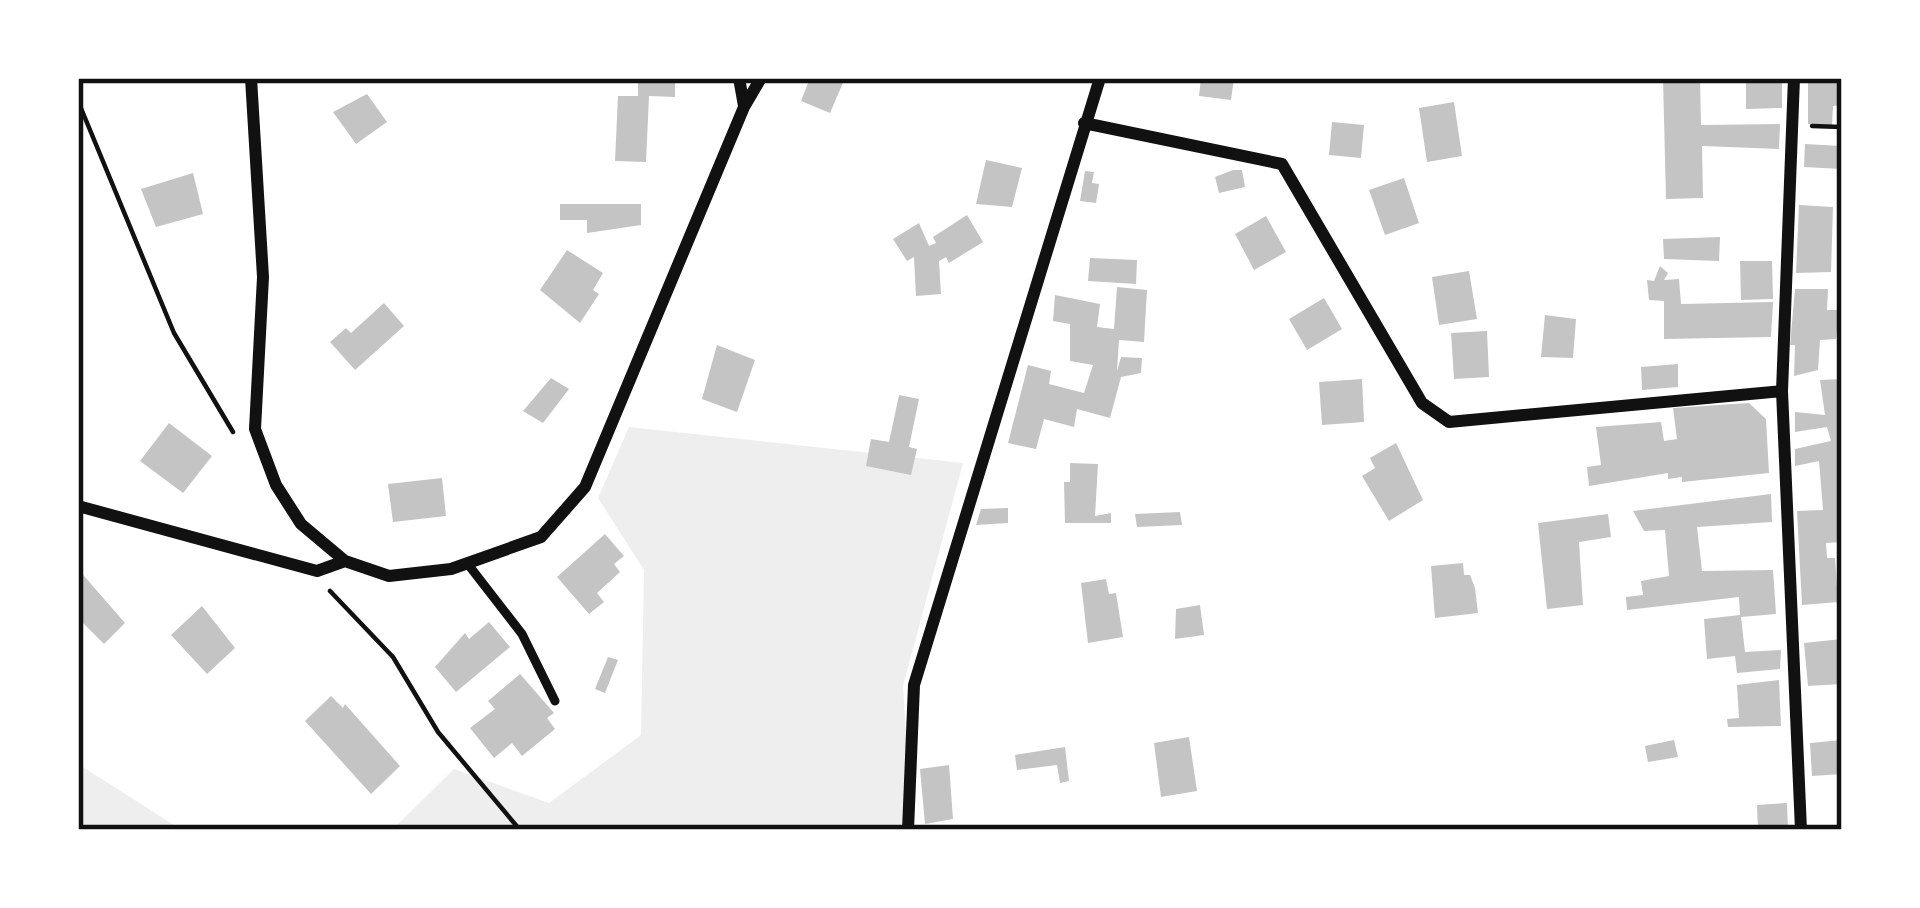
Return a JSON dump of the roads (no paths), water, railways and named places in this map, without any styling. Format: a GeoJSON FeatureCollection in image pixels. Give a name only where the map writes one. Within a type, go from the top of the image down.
{"type":"FeatureCollection","features":[{"type":"Feature","properties":{"kind":"street"},"geometry":{"type":"LineString","coordinates":[[251,78],[262,278],[255,429],[301,524],[345,562],[389,576],[467,563],[541,537],[585,487],[744,107],[761,78]]}},
{"type":"Feature","properties":{"kind":"street"},"geometry":{"type":"LineString","coordinates":[[739,78],[744,107]]}},
{"type":"Feature","properties":{"kind":"street"},"geometry":{"type":"LineString","coordinates":[[908,830],[914,685],[1100,78]]}},
{"type":"Feature","properties":{"kind":"street"},"geometry":{"type":"LineString","coordinates":[[1794,78],[1782,392],[1802,830]]}},
{"type":"Feature","properties":{"kind":"street"},"geometry":{"type":"LineString","coordinates":[[1084,124],[1282,164],[1422,404],[1449,422],[1782,392]]}},
{"type":"Feature","properties":{"kind":"street"},"geometry":{"type":"LineString","coordinates":[[78,506],[317,571],[345,562]]}},
{"type":"Feature","properties":{"kind":"lane"},"geometry":{"type":"LineString","coordinates":[[467,563],[522,634],[555,700]]}}]}
